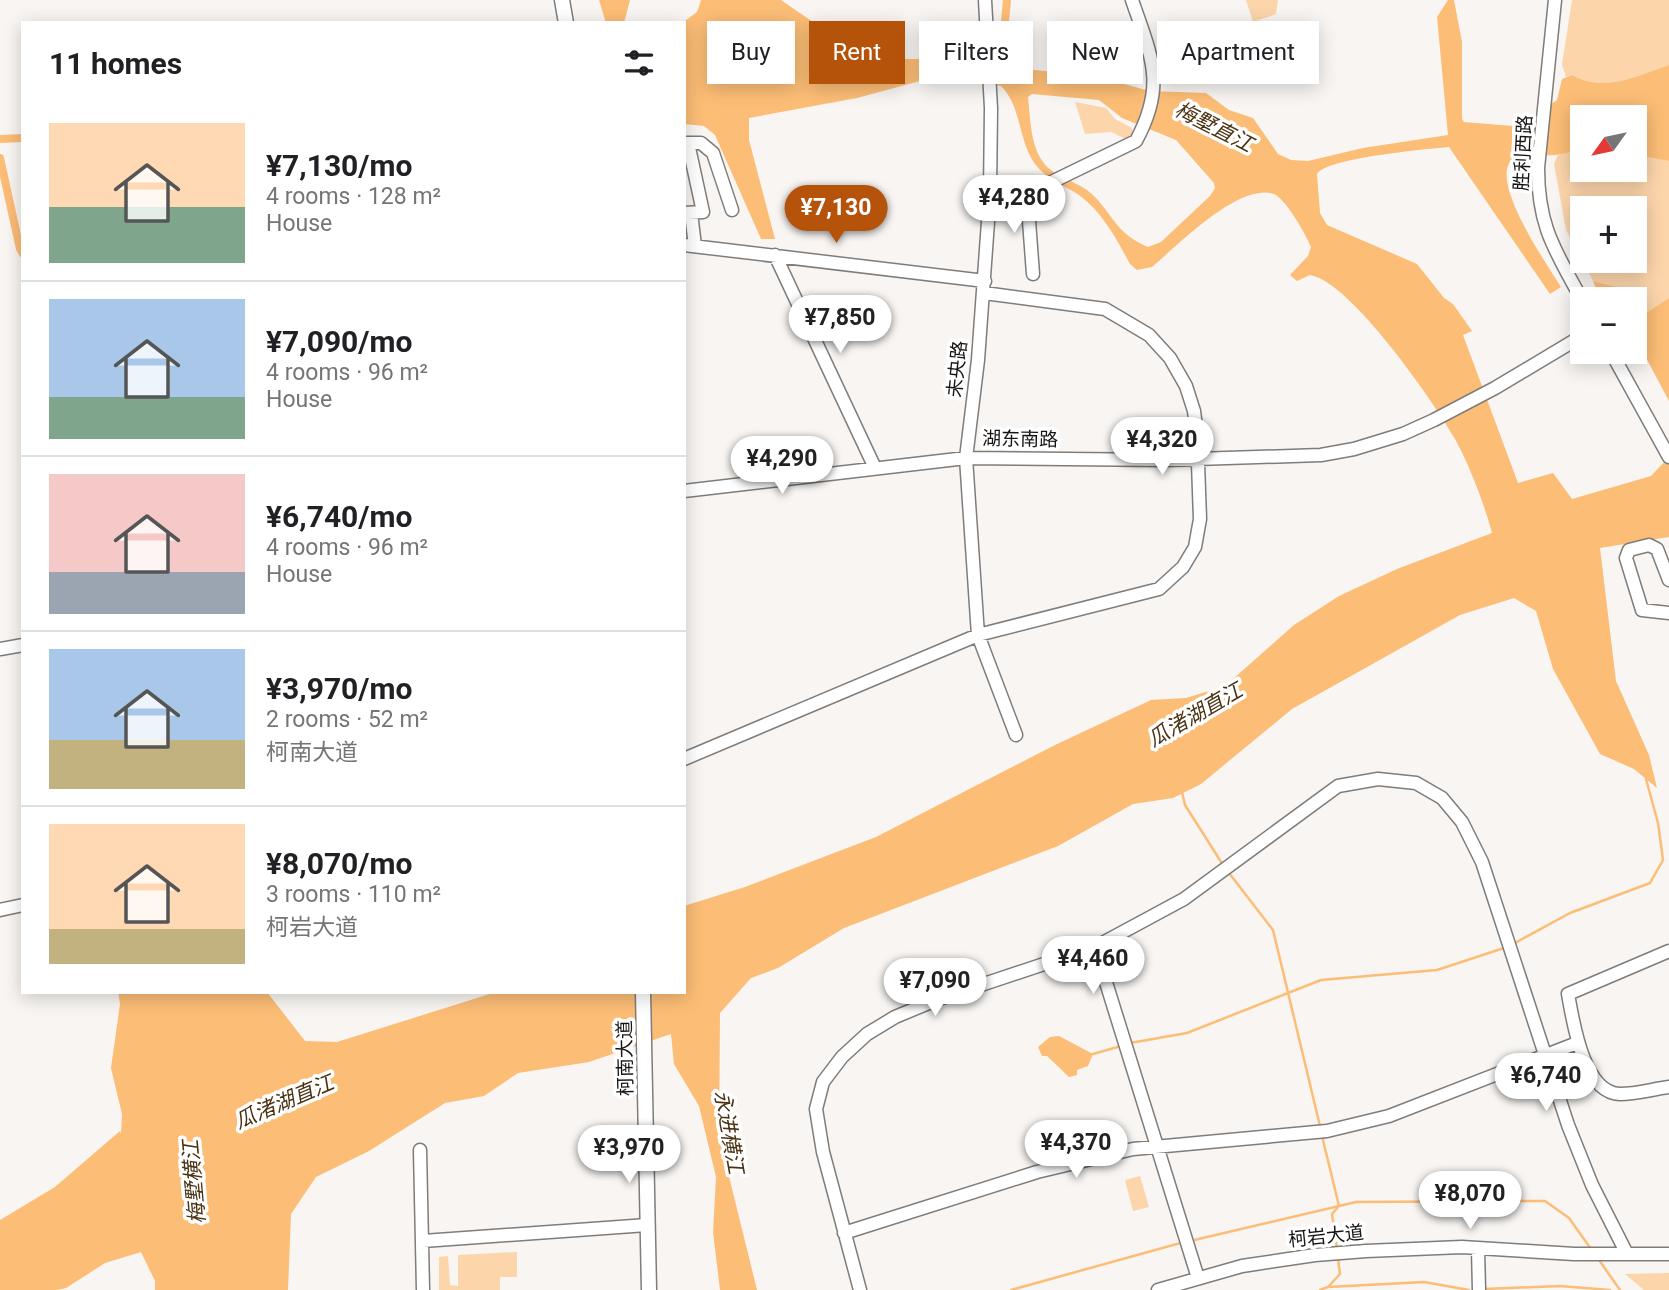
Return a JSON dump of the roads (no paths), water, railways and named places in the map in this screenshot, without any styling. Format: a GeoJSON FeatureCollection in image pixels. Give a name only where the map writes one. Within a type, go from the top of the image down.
{"type":"FeatureCollection","features":[{"type":"Feature","properties":{"kind":"main road"},"geometry":{"type":"LineString","coordinates":[[562,0],[566,21]]}},
{"type":"Feature","properties":{"kind":"main road","name":"柯南大道"},"geometry":{"type":"LineString","coordinates":[[643,994],[649,1290]]}},
{"type":"Feature","properties":{"kind":"street","name":"未央路"},"geometry":{"type":"LineString","coordinates":[[985,0],[991,108],[990,194],[984,287],[966,458],[978,635],[1016,735]]}},
{"type":"Feature","properties":{"kind":"street"},"geometry":{"type":"LineString","coordinates":[[990,194],[1027,194],[1136,141],[1154,90],[1154,63],[1132,0]]}},
{"type":"Feature","properties":{"kind":"street","name":"胜利西路"},"geometry":{"type":"LineString","coordinates":[[1555,0],[1538,167],[1541,213],[1546,232],[1574,287]]}},
{"type":"Feature","properties":{"kind":"street"},"geometry":{"type":"LineString","coordinates":[[686,758],[978,635],[1159,589],[1183,567],[1195,547],[1200,519],[1194,411],[1186,386],[1170,358],[1149,335],[1105,309],[984,287],[775,255],[690,245],[688,213],[703,212],[690,183],[686,143],[701,143],[713,153],[732,210]]}},
{"type":"Feature","properties":{"kind":"street"},"geometry":{"type":"LineString","coordinates":[[1027,194],[1033,274]]}},
{"type":"Feature","properties":{"kind":"street"},"geometry":{"type":"LineString","coordinates":[[775,255],[876,468]]}},
{"type":"Feature","properties":{"kind":"street","name":"湖东南路"},"geometry":{"type":"LineString","coordinates":[[686,491],[966,458],[1198,459],[1321,455],[1391,438],[1434,420],[1495,388],[1570,343]]}},
{"type":"Feature","properties":{"kind":"street"},"geometry":{"type":"LineString","coordinates":[[1618,364],[1669,457]]}},
{"type":"Feature","properties":{"kind":"street"},"geometry":{"type":"LineString","coordinates":[[1669,580],[1657,549],[1649,545],[1629,550],[1626,558],[1642,610],[1669,613]]}},
{"type":"Feature","properties":{"kind":"street"},"geometry":{"type":"LineString","coordinates":[[0,649],[21,645]]}},
{"type":"Feature","properties":{"kind":"street"},"geometry":{"type":"LineString","coordinates":[[860,1290],[823,1152],[816,1109],[823,1082],[842,1057],[867,1034],[895,1017],[936,1000],[1095,947],[1184,899],[1338,786],[1378,779],[1416,783],[1442,798],[1462,821],[1482,862],[1545,1057],[1592,1185],[1622,1254]]}},
{"type":"Feature","properties":{"kind":"street"},"geometry":{"type":"LineString","coordinates":[[0,910],[21,905]]}},
{"type":"Feature","properties":{"kind":"street"},"geometry":{"type":"LineString","coordinates":[[1095,947],[1198,1278]]}},
{"type":"Feature","properties":{"kind":"street"},"geometry":{"type":"LineString","coordinates":[[1669,951],[1568,994],[1577,1043],[1586,1063],[1603,1087],[1618,1094],[1669,1087]]}},
{"type":"Feature","properties":{"kind":"street"},"geometry":{"type":"LineString","coordinates":[[844,1233],[1037,1172],[1133,1149],[1327,1131],[1389,1116],[1577,1043]]}},
{"type":"Feature","properties":{"kind":"street"},"geometry":{"type":"LineString","coordinates":[[420,1150],[423,1290]]}},
{"type":"Feature","properties":{"kind":"street"},"geometry":{"type":"LineString","coordinates":[[423,1241],[647,1225]]}},
{"type":"Feature","properties":{"kind":"street","name":"柯岩大道"},"geometry":{"type":"LineString","coordinates":[[1158,1290],[1242,1266],[1315,1255],[1366,1251],[1462,1247],[1574,1254],[1669,1254]]}},
{"type":"Feature","properties":{"kind":"street"},"geometry":{"type":"LineString","coordinates":[[1478,1249],[1479,1287]]}},
{"type":"Feature","properties":{"kind":"water"},"geometry":{"type":"Polygon","coordinates":[[[599,0],[630,0],[625,21],[605,21],[599,0]]]}},
{"type":"Feature","properties":{"kind":"water"},"geometry":{"type":"Polygon","coordinates":[[[701,0],[781,0],[811,21],[809,21],[809,84],[905,84],[905,59],[919,59],[919,81],[857,98],[749,118],[749,140],[775,239],[761,239],[715,135],[704,126],[686,124],[686,21],[697,12],[701,0]]]}},
{"type":"Feature","properties":{"kind":"water","name":"瓜渚湖直江"},"geometry":{"type":"Polygon","coordinates":[[[1448,0],[1454,0],[1462,42],[1464,122],[1513,126],[1528,120],[1557,100],[1562,79],[1572,75],[1596,83],[1608,83],[1633,78],[1669,65],[1669,161],[1647,157],[1647,105],[1570,105],[1570,152],[1521,156],[1508,166],[1507,180],[1521,220],[1561,287],[1550,294],[1449,147],[1357,159],[1324,168],[1317,174],[1320,213],[1327,225],[1417,264],[1444,298],[1453,304],[1472,331],[1463,335],[1518,483],[1553,473],[1572,499],[1651,476],[1669,457],[1669,537],[1600,548],[1616,681],[1649,755],[1657,788],[1634,769],[1600,754],[1553,669],[1536,611],[1514,598],[1460,615],[1292,709],[1201,784],[1173,798],[1133,804],[1058,846],[844,928],[778,968],[751,978],[720,1013],[719,1136],[757,1290],[720,1290],[713,1232],[716,1177],[699,1106],[674,1064],[671,1034],[589,1062],[518,1073],[484,1096],[445,1103],[369,1151],[316,1177],[291,1214],[288,1290],[155,1290],[155,1281],[141,1252],[105,1263],[66,1288],[0,1290],[0,1220],[55,1187],[120,1131],[121,1134],[122,1114],[111,1068],[120,1004],[118,994],[269,994],[305,1041],[337,1042],[490,994],[686,994],[686,905],[745,887],[876,837],[1055,745],[1151,700],[1186,698],[1225,686],[1294,625],[1339,596],[1397,569],[1492,533],[1476,485],[1455,439],[1390,345],[1347,298],[1327,282],[1310,275],[1297,281],[1290,275],[1308,256],[1311,247],[1290,210],[1279,197],[1260,193],[1244,197],[1209,218],[1152,267],[1137,270],[1130,264],[1114,235],[1095,210],[1079,195],[1056,182],[1035,164],[1025,145],[1013,104],[1001,86],[984,84],[1033,84],[1033,70],[1047,71],[1047,84],[1124,84],[1150,91],[1206,93],[1229,110],[1253,118],[1278,154],[1291,160],[1308,161],[1363,148],[1448,135],[1437,17],[1448,0]],[[1032,94],[1028,97],[1031,130],[1037,151],[1048,168],[1090,192],[1129,237],[1148,247],[1161,242],[1210,196],[1215,188],[1214,183],[1176,140],[1122,118],[1099,100],[1032,94]]]}},
{"type":"Feature","properties":{"kind":"water"},"geometry":{"type":"Polygon","coordinates":[[[1593,281],[1616,287],[1595,287],[1593,281]]]}},
{"type":"Feature","properties":{"kind":"water"},"geometry":{"type":"Polygon","coordinates":[[[1669,298],[1669,401],[1647,360],[1647,312],[1669,298]]]}},
{"type":"Feature","properties":{"kind":"water"},"geometry":{"type":"Polygon","coordinates":[[[1059,1036],[1093,1054],[1088,1066],[1077,1070],[1077,1075],[1069,1077],[1047,1056],[1042,1056],[1038,1047],[1050,1037],[1059,1036]]]}},
{"type":"Feature","properties":{"kind":"waterway"},"geometry":{"type":"LineString","coordinates":[[1005,21],[1007,0]]}},
{"type":"Feature","properties":{"kind":"waterway","name":"梅墅直江"},"geometry":{"type":"LineString","coordinates":[[0,139],[21,138]]}},
{"type":"Feature","properties":{"kind":"waterway","name":"梅墅横江"},"geometry":{"type":"LineString","coordinates":[[0,158],[21,251]]}},
{"type":"Feature","properties":{"kind":"waterway"},"geometry":{"type":"LineString","coordinates":[[1513,944],[1570,913],[1650,883],[1663,860],[1658,823],[1646,779]]}},
{"type":"Feature","properties":{"kind":"waterway"},"geometry":{"type":"LineString","coordinates":[[1182,792],[1185,805],[1223,865]]}},
{"type":"Feature","properties":{"kind":"waterway"},"geometry":{"type":"LineString","coordinates":[[1229,873],[1273,930],[1320,1126]]}},
{"type":"Feature","properties":{"kind":"waterway"},"geometry":{"type":"LineString","coordinates":[[1130,1043],[1187,1033],[1321,980],[1437,970],[1504,948]]}},
{"type":"Feature","properties":{"kind":"waterway"},"geometry":{"type":"LineString","coordinates":[[1093,1054],[1121,1046]]}},
{"type":"Feature","properties":{"kind":"waterway"},"geometry":{"type":"LineString","coordinates":[[1190,1241],[1339,1206],[1322,1136]]}},
{"type":"Feature","properties":{"kind":"waterway"},"geometry":{"type":"LineString","coordinates":[[1337,1248],[1332,1214],[1339,1206],[1356,1202],[1545,1201],[1569,1218],[1591,1249]]}},
{"type":"Feature","properties":{"kind":"waterway"},"geometry":{"type":"LineString","coordinates":[[1011,1290],[1184,1242]]}},
{"type":"Feature","properties":{"kind":"waterway"},"geometry":{"type":"LineString","coordinates":[[1320,1290],[1328,1287],[1340,1274],[1338,1258]]}},
{"type":"Feature","properties":{"kind":"waterway"},"geometry":{"type":"LineString","coordinates":[[1599,1260],[1620,1290]]}},
{"type":"Feature","properties":{"kind":"waterway"},"geometry":{"type":"LineString","coordinates":[[1328,1287],[1424,1282],[1469,1290]]}},
{"type":"Feature","properties":{"kind":"waterway"},"geometry":{"type":"LineString","coordinates":[[1484,1289],[1560,1286],[1610,1290]]}},
{"type":"Feature","properties":{"kind":"water label","name":"永进横江"},"geometry":{"type":"Point","coordinates":[729,1132]}}]}
